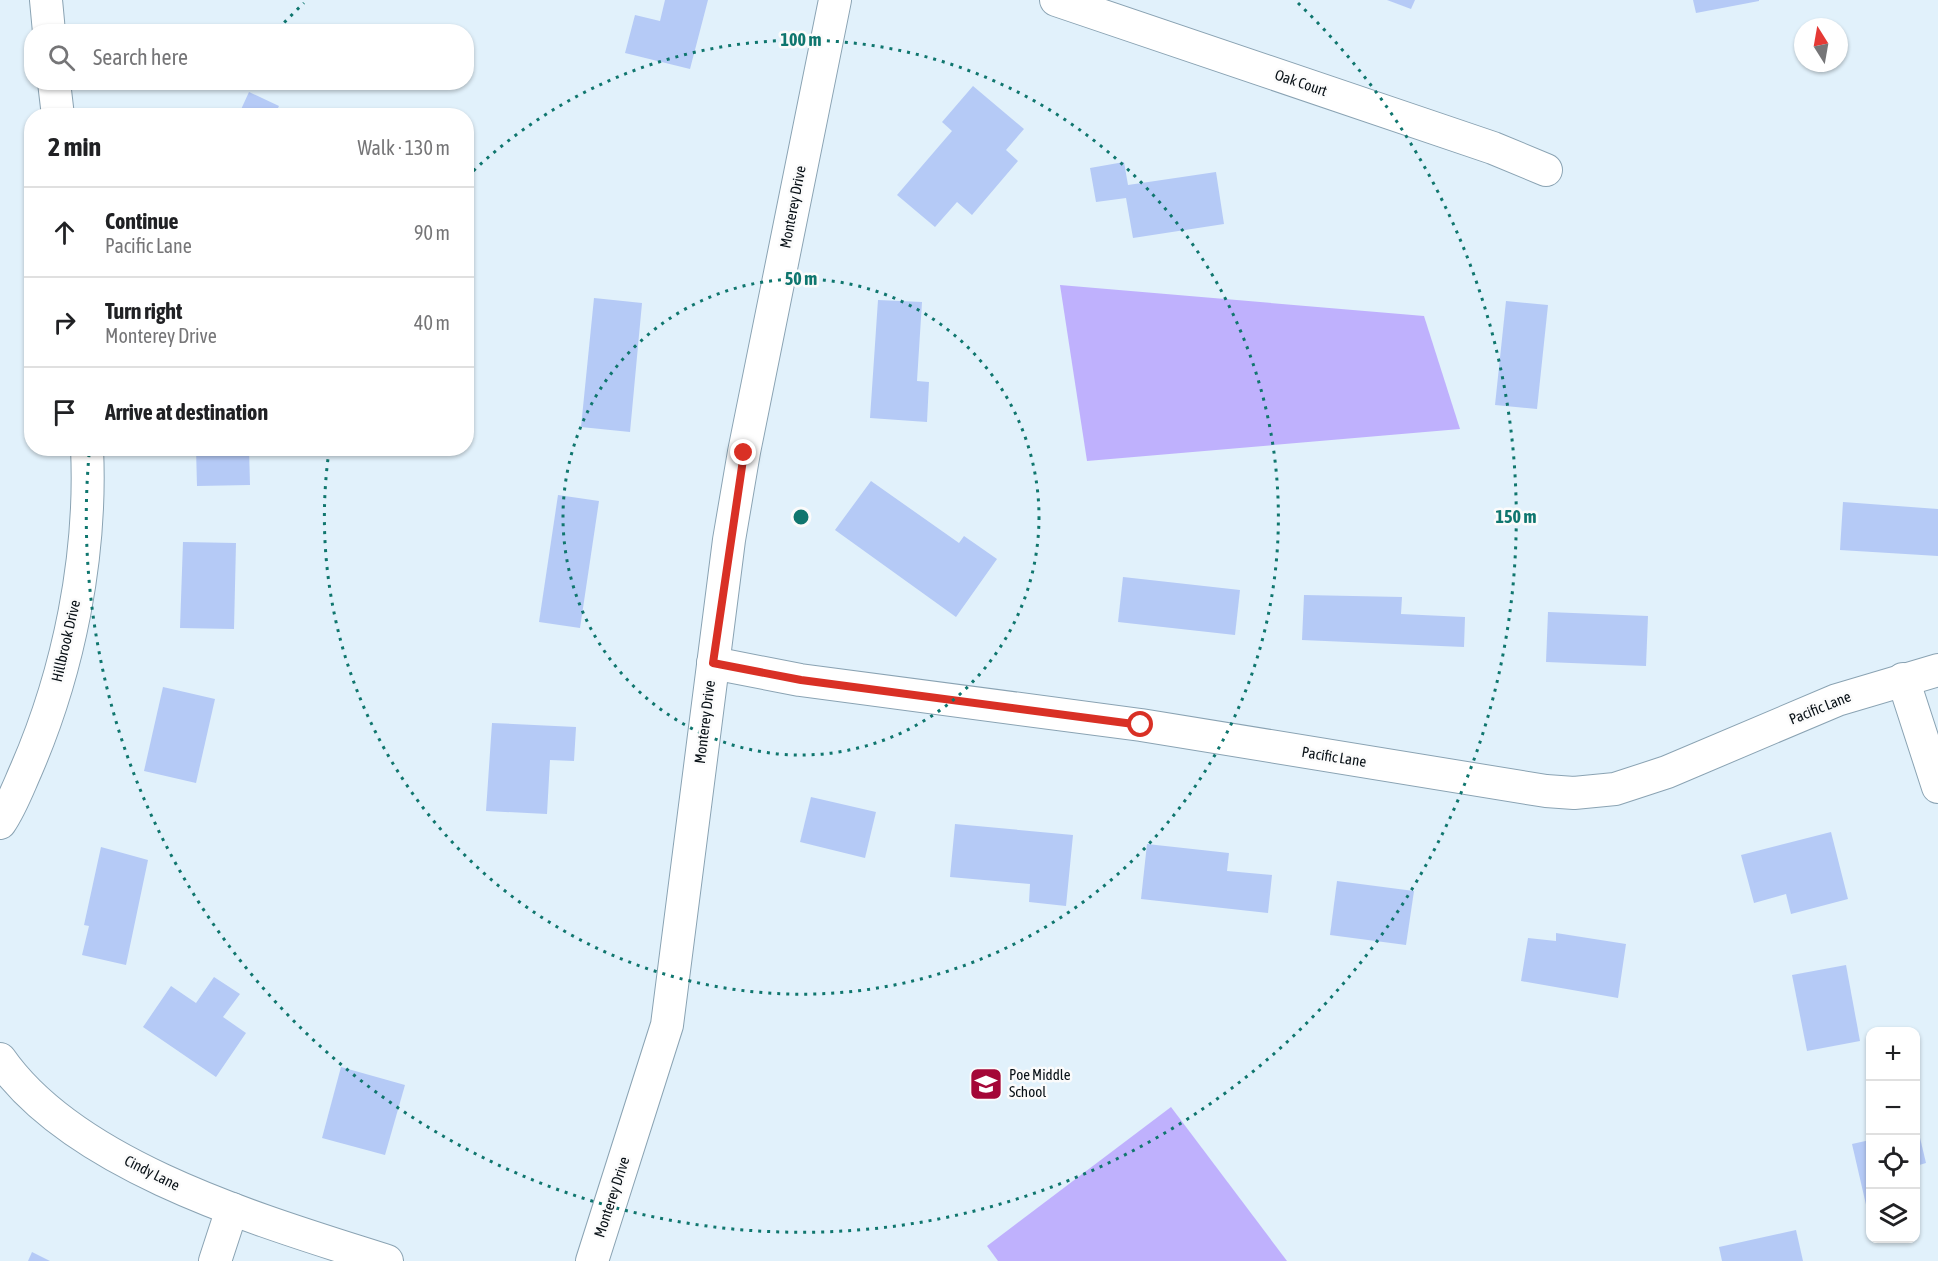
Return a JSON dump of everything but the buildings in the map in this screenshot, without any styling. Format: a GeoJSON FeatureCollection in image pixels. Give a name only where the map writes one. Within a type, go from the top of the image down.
{"type":"FeatureCollection","features":[{"type":"Feature","properties":{"kind":"street"},"geometry":{"type":"LineString","coordinates":[[46,0],[48,24]]}},
{"type":"Feature","properties":{"kind":"street","name":"Monterey Drive"},"geometry":{"type":"LineString","coordinates":[[592,1261],[667,1025],[713,663],[744,453],[835,0]]}},
{"type":"Feature","properties":{"kind":"street","name":"Oak Court"},"geometry":{"type":"LineString","coordinates":[[1056,0],[1493,148],[1546,170]]}},
{"type":"Feature","properties":{"kind":"street"},"geometry":{"type":"LineString","coordinates":[[55,90],[57,108]]}},
{"type":"Feature","properties":{"kind":"street","name":"Hillbrook Drive"},"geometry":{"type":"LineString","coordinates":[[0,823],[41,735],[75,610],[85,537],[87,456]]}},
{"type":"Feature","properties":{"kind":"street","name":"Pacific Lane"},"geometry":{"type":"LineString","coordinates":[[713,663],[801,680],[1141,725],[1546,791],[1574,793],[1615,789],[1667,772],[1837,700],[1938,670]]}},
{"type":"Feature","properties":{"kind":"street"},"geometry":{"type":"LineString","coordinates":[[1903,679],[1938,787]]}},
{"type":"Feature","properties":{"kind":"street","name":"Cindy Lane"},"geometry":{"type":"LineString","coordinates":[[1,1062],[36,1099],[74,1129],[127,1161],[201,1198],[387,1261]]}},
{"type":"Feature","properties":{"kind":"street"},"geometry":{"type":"LineString","coordinates":[[215,1261],[232,1209]]}},
{"type":"Feature","properties":{"kind":"shaded area"},"geometry":{"type":"Polygon","coordinates":[[[1060,285],[1424,316],[1460,429],[1087,461],[1060,285]]]}},
{"type":"Feature","properties":{"kind":"shaded area"},"geometry":{"type":"Polygon","coordinates":[[[1171,1107],[1287,1261],[998,1261],[987,1246],[1171,1107]]]}},
{"type":"Feature","properties":{"kind":"place","name":"Poe Middle School"},"geometry":{"type":"Point","coordinates":[986,1084]}},
{"type":"Feature","properties":{"kind":"route"},"geometry":{"type":"LineString","coordinates":[[744,453],[729,540],[713,663],[801,680],[1141,725]]}}]}
